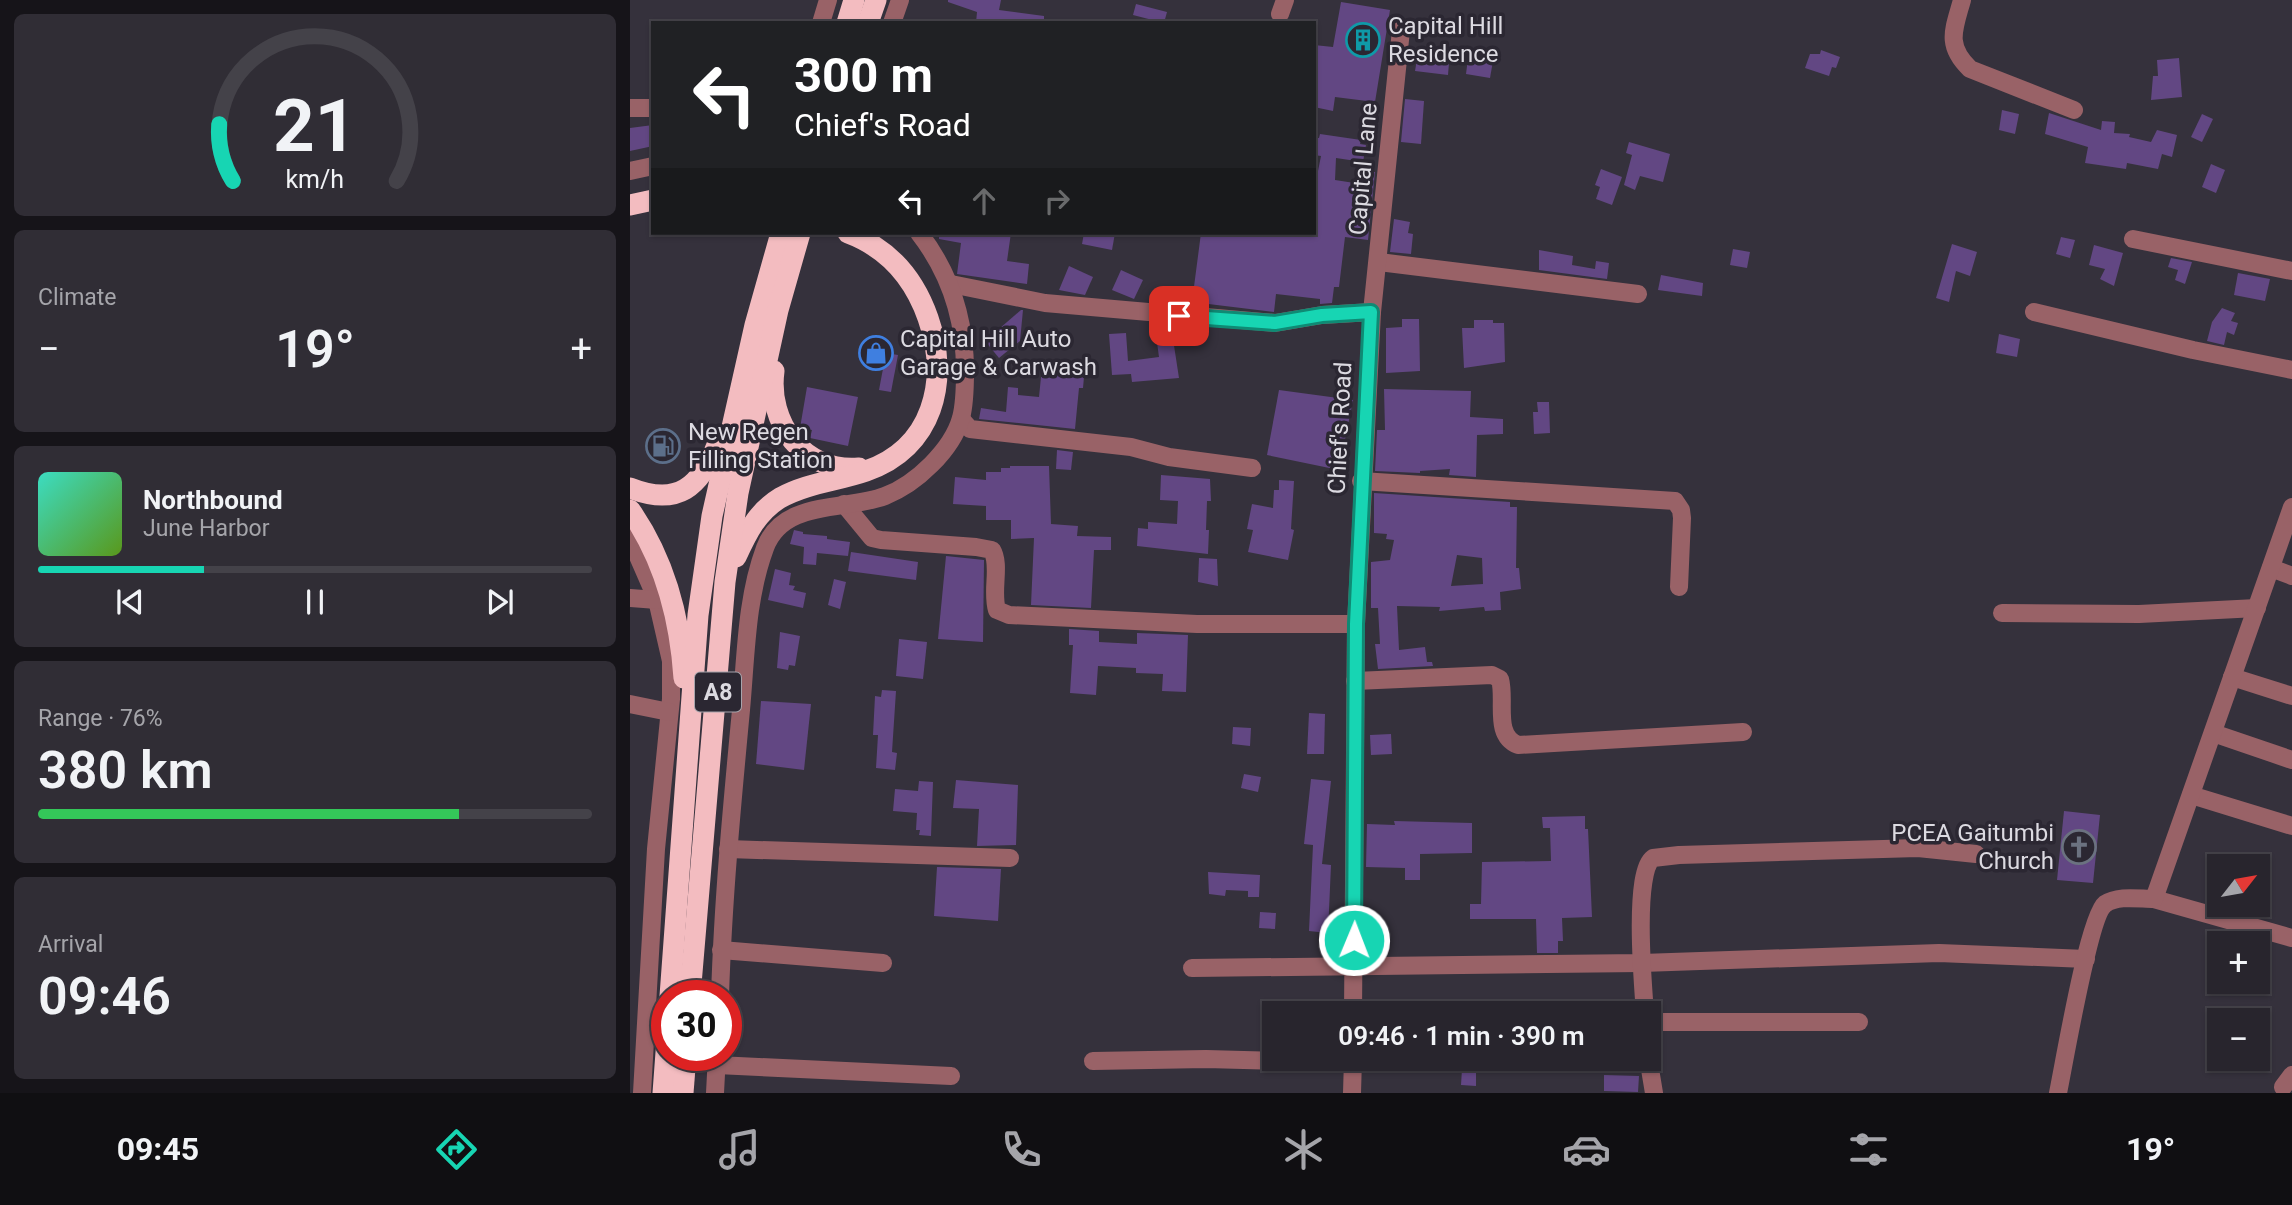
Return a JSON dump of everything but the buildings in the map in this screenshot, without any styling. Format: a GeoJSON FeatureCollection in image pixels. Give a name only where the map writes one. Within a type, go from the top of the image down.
{"type":"FeatureCollection","features":[{"type":"Feature","properties":{"kind":"highway"},"geometry":{"type":"LineString","coordinates":[[848,21],[855,0]]}},
{"type":"Feature","properties":{"kind":"highway"},"geometry":{"type":"LineString","coordinates":[[869,21],[876,0]]}},
{"type":"Feature","properties":{"kind":"highway"},"geometry":{"type":"LineString","coordinates":[[630,205],[651,200]]}},
{"type":"Feature","properties":{"kind":"highway","name":"A8"},"geometry":{"type":"LineString","coordinates":[[691,980],[719,683],[725,582],[738,493],[778,310],[783,259],[781,235]]}},
{"type":"Feature","properties":{"kind":"highway","name":"A8"},"geometry":{"type":"LineString","coordinates":[[671,980],[698,615],[712,516],[755,325],[783,259],[799,235]]}},
{"type":"Feature","properties":{"kind":"highway"},"geometry":{"type":"LineString","coordinates":[[725,582],[747,532],[759,514],[778,499],[800,488],[878,467],[900,454],[917,438],[931,412],[936,383],[935,350],[930,322],[921,298],[908,276],[876,246],[852,235]]}},
{"type":"Feature","properties":{"kind":"highway"},"geometry":{"type":"LineString","coordinates":[[778,310],[774,401],[781,423],[792,442],[808,455],[827,464],[852,469],[878,467]]}},
{"type":"Feature","properties":{"kind":"highway"},"geometry":{"type":"LineString","coordinates":[[630,488],[663,497],[680,493],[698,480],[709,466],[755,325]]}},
{"type":"Feature","properties":{"kind":"highway"},"geometry":{"type":"LineString","coordinates":[[630,510],[660,562],[675,606],[685,693],[686,799]]}},
{"type":"Feature","properties":{"kind":"highway"},"geometry":{"type":"LineString","coordinates":[[663,1093],[665,1071]]}},
{"type":"Feature","properties":{"kind":"highway"},"geometry":{"type":"LineString","coordinates":[[683,1093],[685,1071]]}},
{"type":"Feature","properties":{"kind":"street"},"geometry":{"type":"LineString","coordinates":[[822,21],[828,0]]}},
{"type":"Feature","properties":{"kind":"street"},"geometry":{"type":"LineString","coordinates":[[893,21],[900,0]]}},
{"type":"Feature","properties":{"kind":"street"},"geometry":{"type":"LineString","coordinates":[[1962,0],[1953,39],[1955,51],[1970,69],[2074,110]]}},
{"type":"Feature","properties":{"kind":"street","name":"Capital Lane"},"geometry":{"type":"LineString","coordinates":[[1371,312],[1379,262],[1401,30]]}},
{"type":"Feature","properties":{"kind":"street"},"geometry":{"type":"LineString","coordinates":[[630,108],[651,108]]}},
{"type":"Feature","properties":{"kind":"street"},"geometry":{"type":"LineString","coordinates":[[630,170],[651,166]]}},
{"type":"Feature","properties":{"kind":"street"},"geometry":{"type":"LineString","coordinates":[[720,980],[728,849],[743,687],[755,581],[766,545],[776,528],[793,516],[884,497],[899,490],[923,471],[945,448],[961,419],[965,388],[965,349],[951,284],[936,255],[921,235]]}},
{"type":"Feature","properties":{"kind":"street"},"geometry":{"type":"LineString","coordinates":[[2133,239],[2292,271]]}},
{"type":"Feature","properties":{"kind":"street"},"geometry":{"type":"LineString","coordinates":[[1379,262],[1638,294]]}},
{"type":"Feature","properties":{"kind":"street"},"geometry":{"type":"LineString","coordinates":[[951,284],[1045,303],[1275,323],[1322,315],[1371,312]]}},
{"type":"Feature","properties":{"kind":"street","name":"Chief's Road"},"geometry":{"type":"LineString","coordinates":[[1353,1001],[1356,624],[1371,312]]}},
{"type":"Feature","properties":{"kind":"street"},"geometry":{"type":"LineString","coordinates":[[2034,312],[2193,350],[2292,370]]}},
{"type":"Feature","properties":{"kind":"street"},"geometry":{"type":"LineString","coordinates":[[935,350],[965,349]]}},
{"type":"Feature","properties":{"kind":"street"},"geometry":{"type":"LineString","coordinates":[[961,419],[970,429],[1131,447],[1169,457],[1252,468]]}},
{"type":"Feature","properties":{"kind":"street"},"geometry":{"type":"LineString","coordinates":[[1361,481],[1675,501],[1681,510],[1682,518],[1679,587]]}},
{"type":"Feature","properties":{"kind":"street"},"geometry":{"type":"LineString","coordinates":[[844,505],[872,538],[992,550],[996,562],[994,600],[997,610],[1009,615],[1197,624],[1356,624]]}},
{"type":"Feature","properties":{"kind":"street"},"geometry":{"type":"LineString","coordinates":[[2154,899],[2292,507]]}},
{"type":"Feature","properties":{"kind":"street"},"geometry":{"type":"LineString","coordinates":[[630,538],[657,600],[671,661],[656,849],[642,1093]]}},
{"type":"Feature","properties":{"kind":"street"},"geometry":{"type":"LineString","coordinates":[[2271,568],[2292,576]]}},
{"type":"Feature","properties":{"kind":"street"},"geometry":{"type":"LineString","coordinates":[[630,598],[657,600]]}},
{"type":"Feature","properties":{"kind":"street"},"geometry":{"type":"LineString","coordinates":[[2002,613],[2139,614],[2257,608]]}},
{"type":"Feature","properties":{"kind":"street"},"geometry":{"type":"LineString","coordinates":[[1355,681],[1492,675],[1500,680],[1503,690],[1502,724],[1505,736],[1509,742],[1518,745],[1743,732]]}},
{"type":"Feature","properties":{"kind":"street"},"geometry":{"type":"LineString","coordinates":[[2232,677],[2292,696]]}},
{"type":"Feature","properties":{"kind":"street"},"geometry":{"type":"LineString","coordinates":[[719,683],[743,687]]}},
{"type":"Feature","properties":{"kind":"street"},"geometry":{"type":"LineString","coordinates":[[630,704],[669,712]]}},
{"type":"Feature","properties":{"kind":"street"},"geometry":{"type":"LineString","coordinates":[[2213,733],[2292,760]]}},
{"type":"Feature","properties":{"kind":"street"},"geometry":{"type":"LineString","coordinates":[[710,776],[735,780]]}},
{"type":"Feature","properties":{"kind":"street"},"geometry":{"type":"LineString","coordinates":[[2191,795],[2292,826]]}},
{"type":"Feature","properties":{"kind":"street"},"geometry":{"type":"LineString","coordinates":[[1644,1001],[1643,881],[1644,869],[1653,858],[1918,848],[1976,854]]}},
{"type":"Feature","properties":{"kind":"street"},"geometry":{"type":"LineString","coordinates":[[728,849],[1010,858]]}},
{"type":"Feature","properties":{"kind":"street"},"geometry":{"type":"LineString","coordinates":[[2058,1093],[2086,959],[2099,910],[2106,903],[2117,899],[2154,899],[2292,937]]}},
{"type":"Feature","properties":{"kind":"street"},"geometry":{"type":"LineString","coordinates":[[652,941],[673,944]]}},
{"type":"Feature","properties":{"kind":"street"},"geometry":{"type":"LineString","coordinates":[[721,950],[883,963]]}},
{"type":"Feature","properties":{"kind":"street"},"geometry":{"type":"LineString","coordinates":[[1192,968],[1642,963],[1939,953],[2086,959]]}},
{"type":"Feature","properties":{"kind":"street"},"geometry":{"type":"LineString","coordinates":[[1661,1023],[1859,1022]]}},
{"type":"Feature","properties":{"kind":"street"},"geometry":{"type":"LineString","coordinates":[[1093,1061],[1262,1060]]}},
{"type":"Feature","properties":{"kind":"street"},"geometry":{"type":"LineString","coordinates":[[742,1062],[951,1076]]}},
{"type":"Feature","properties":{"kind":"street"},"geometry":{"type":"LineString","coordinates":[[715,1093],[716,1071]]}},
{"type":"Feature","properties":{"kind":"street"},"geometry":{"type":"LineString","coordinates":[[1352,1093],[1353,1071]]}},
{"type":"Feature","properties":{"kind":"street"},"geometry":{"type":"LineString","coordinates":[[1650,1071],[1654,1093]]}},
{"type":"Feature","properties":{"kind":"place","name":"Capital Hill Residence"},"geometry":{"type":"Point","coordinates":[1363,40]}},
{"type":"Feature","properties":{"kind":"place","name":"Capital Hill Auto Garage & Carwash"},"geometry":{"type":"Point","coordinates":[876,353]}},
{"type":"Feature","properties":{"kind":"place","name":"New Regen Filling Station"},"geometry":{"type":"Point","coordinates":[663,446]}},
{"type":"Feature","properties":{"kind":"place","name":"PCEA Gaitumbi Church"},"geometry":{"type":"Point","coordinates":[2079,847]}},
{"type":"Feature","properties":{"kind":"route"},"geometry":{"type":"LineString","coordinates":[[1179,316],[1275,323],[1322,315],[1371,312],[1356,624],[1354,940]]}}]}
